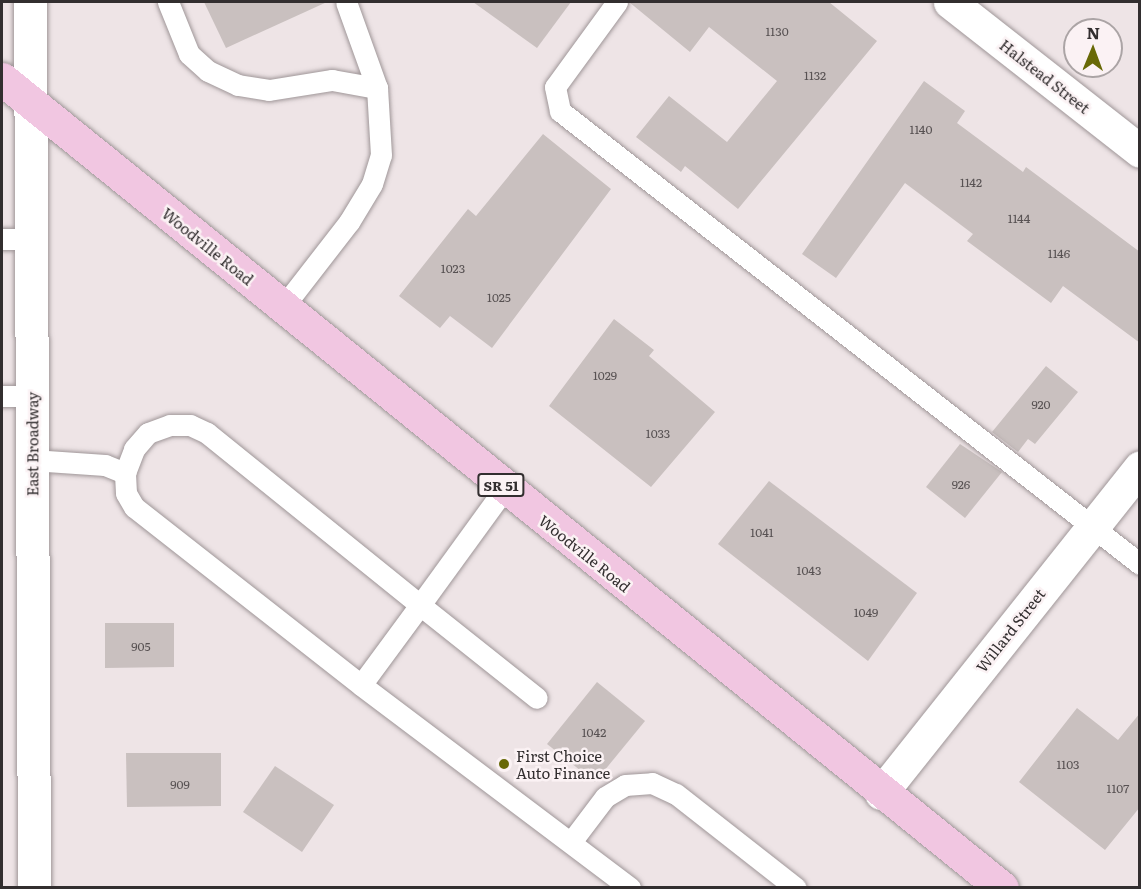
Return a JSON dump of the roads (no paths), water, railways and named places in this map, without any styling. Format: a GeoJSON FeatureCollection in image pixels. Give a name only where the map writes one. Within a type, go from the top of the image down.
{"type":"FeatureCollection","features":[{"type":"Feature","properties":{"kind":"main road","name":"Woodville Road"},"geometry":{"type":"LineString","coordinates":[[2,79],[881,794],[1002,888]]}},
{"type":"Feature","properties":{"kind":"street","name":"East Broadway"},"geometry":{"type":"LineString","coordinates":[[30,2],[30,102],[16,239],[17,396],[32,460],[34,888]]}},
{"type":"Feature","properties":{"kind":"street","name":"Halstead Street"},"geometry":{"type":"LineString","coordinates":[[951,2],[1140,151]]}},
{"type":"Feature","properties":{"kind":"street","name":"Willard Street"},"geometry":{"type":"LineString","coordinates":[[881,794],[1140,467]]}},
{"type":"Feature","properties":{"kind":"lane"},"geometry":{"type":"LineString","coordinates":[[168,2],[189,54],[208,71],[238,85],[269,90],[332,80],[377,88]]}},
{"type":"Feature","properties":{"kind":"lane"},"geometry":{"type":"LineString","coordinates":[[283,307],[372,184],[382,126],[377,88],[346,2]]}},
{"type":"Feature","properties":{"kind":"lane"},"geometry":{"type":"LineString","coordinates":[[617,2],[569,62],[555,87],[560,111],[1140,564]]}},
{"type":"Feature","properties":{"kind":"lane"},"geometry":{"type":"LineString","coordinates":[[537,698],[207,433],[190,425],[170,425],[148,433],[134,449],[125,473],[126,493],[134,507],[361,686],[630,888]]}},
{"type":"Feature","properties":{"kind":"lane"},"geometry":{"type":"LineString","coordinates":[[32,460],[97,464],[125,473]]}},
{"type":"Feature","properties":{"kind":"lane"},"geometry":{"type":"LineString","coordinates":[[361,686],[505,488]]}},
{"type":"Feature","properties":{"kind":"lane"},"geometry":{"type":"LineString","coordinates":[[571,842],[605,797],[625,785],[651,783],[676,794],[796,888]]}},
{"type":"Feature","properties":{"kind":"place","name":"First Choice Auto Finance"},"geometry":{"type":"Point","coordinates":[504,764]}}]}
